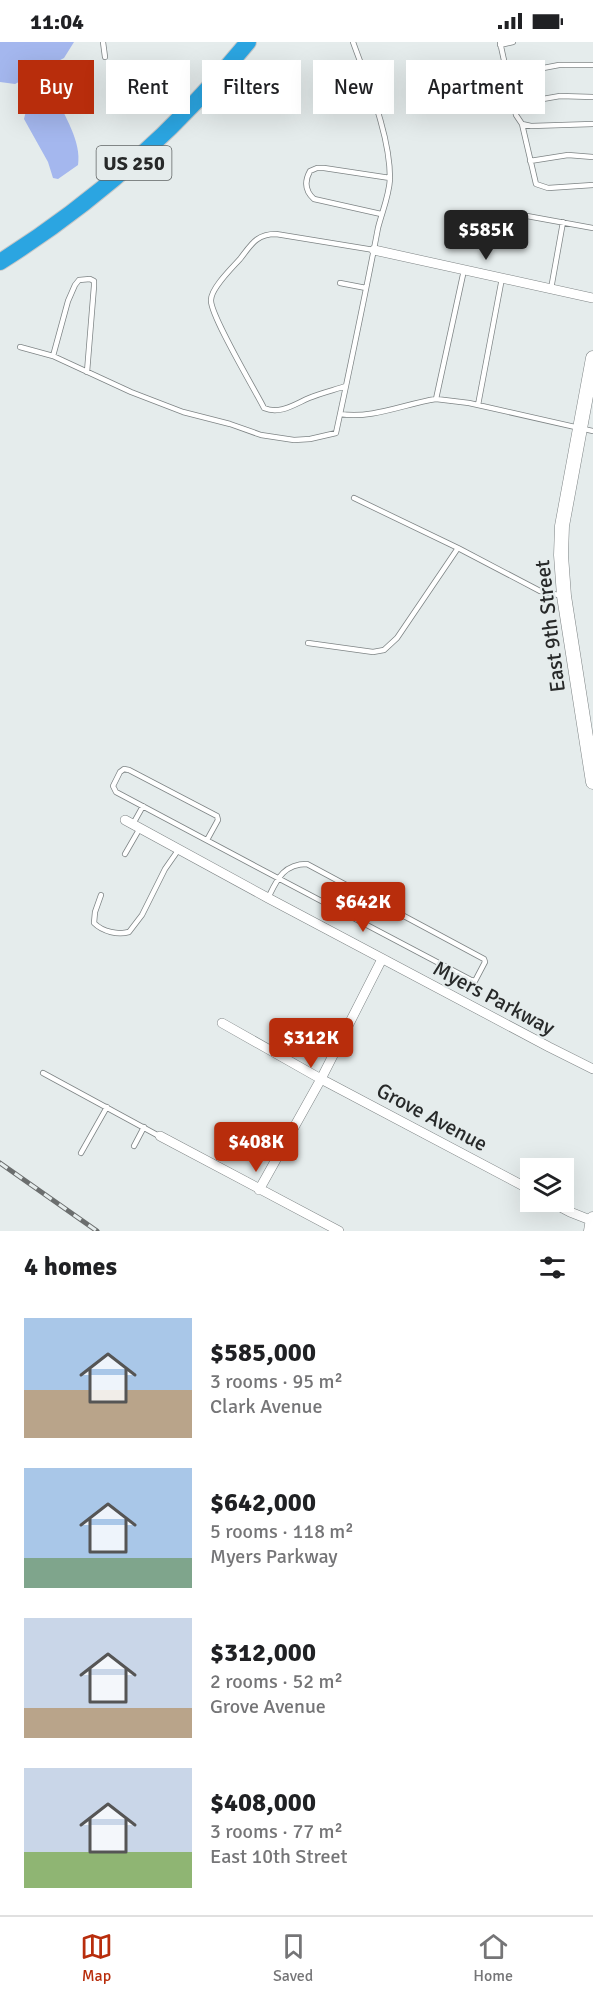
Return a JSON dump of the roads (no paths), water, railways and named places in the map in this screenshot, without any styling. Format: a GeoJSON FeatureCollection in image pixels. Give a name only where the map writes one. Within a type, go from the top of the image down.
{"type":"FeatureCollection","features":[{"type":"Feature","properties":{"kind":"highway","name":"US 250"},"geometry":{"type":"LineString","coordinates":[[0,262],[70,216],[123,173],[188,111],[248,42]]}},
{"type":"Feature","properties":{"kind":"street"},"geometry":{"type":"LineString","coordinates":[[374,250],[593,298]]}},
{"type":"Feature","properties":{"kind":"street","name":"East 9th Street"},"geometry":{"type":"LineString","coordinates":[[593,358],[587,429],[562,526],[561,555],[564,596],[593,782]]}},
{"type":"Feature","properties":{"kind":"street","name":"Myers Parkway"},"geometry":{"type":"LineString","coordinates":[[133,824],[382,959],[593,1069]]}},
{"type":"Feature","properties":{"kind":"street"},"geometry":{"type":"LineString","coordinates":[[260,1190],[321,1079],[382,959]]}},
{"type":"Feature","properties":{"kind":"street","name":"Grove Avenue"},"geometry":{"type":"LineString","coordinates":[[222,1023],[321,1079],[520,1184]]}},
{"type":"Feature","properties":{"kind":"street"},"geometry":{"type":"LineString","coordinates":[[160,1136],[339,1231]]}},
{"type":"Feature","properties":{"kind":"street"},"geometry":{"type":"LineString","coordinates":[[570,1212],[593,1220],[591,1231]]}},
{"type":"Feature","properties":{"kind":"lane"},"geometry":{"type":"LineString","coordinates":[[103,42],[105,57]]}},
{"type":"Feature","properties":{"kind":"lane"},"geometry":{"type":"LineString","coordinates":[[20,347],[53,356],[130,392],[271,438],[310,439],[336,433],[390,178],[378,115],[353,42]]}},
{"type":"Feature","properties":{"kind":"lane"},"geometry":{"type":"LineString","coordinates":[[504,60],[500,43],[513,42]]}},
{"type":"Feature","properties":{"kind":"lane"},"geometry":{"type":"LineString","coordinates":[[545,68],[559,65],[593,65]]}},
{"type":"Feature","properties":{"kind":"lane"},"geometry":{"type":"LineString","coordinates":[[545,99],[560,96],[593,98]]}},
{"type":"Feature","properties":{"kind":"lane"},"geometry":{"type":"LineString","coordinates":[[516,114],[522,124],[536,184],[548,188],[593,185]]}},
{"type":"Feature","properties":{"kind":"lane"},"geometry":{"type":"LineString","coordinates":[[522,124],[531,126],[593,124]]}},
{"type":"Feature","properties":{"kind":"lane"},"geometry":{"type":"LineString","coordinates":[[530,160],[568,155],[593,157]]}},
{"type":"Feature","properties":{"kind":"lane"},"geometry":{"type":"LineString","coordinates":[[381,214],[314,199],[307,192],[306,180],[310,171],[317,168],[390,178]]}},
{"type":"Feature","properties":{"kind":"lane"},"geometry":{"type":"LineString","coordinates":[[527,216],[593,228]]}},
{"type":"Feature","properties":{"kind":"lane"},"geometry":{"type":"LineString","coordinates":[[551,289],[563,222]]}},
{"type":"Feature","properties":{"kind":"lane"},"geometry":{"type":"LineString","coordinates":[[346,386],[309,398],[290,408],[275,410],[264,408],[217,319],[211,300],[218,285],[259,237],[264,235],[276,234],[374,250]]}},
{"type":"Feature","properties":{"kind":"lane"},"geometry":{"type":"LineString","coordinates":[[436,399],[464,270]]}},
{"type":"Feature","properties":{"kind":"lane"},"geometry":{"type":"LineString","coordinates":[[478,405],[502,278]]}},
{"type":"Feature","properties":{"kind":"lane"},"geometry":{"type":"LineString","coordinates":[[53,356],[72,291],[79,280],[90,279],[94,281],[94,286],[87,372]]}},
{"type":"Feature","properties":{"kind":"lane"},"geometry":{"type":"LineString","coordinates":[[340,283],[366,288]]}},
{"type":"Feature","properties":{"kind":"lane"},"geometry":{"type":"LineString","coordinates":[[340,414],[378,413],[414,402],[436,399],[478,405],[587,429]]}},
{"type":"Feature","properties":{"kind":"lane"},"geometry":{"type":"LineString","coordinates":[[354,498],[540,591],[564,596]]}},
{"type":"Feature","properties":{"kind":"lane"},"geometry":{"type":"LineString","coordinates":[[308,643],[369,652],[384,650],[397,638],[458,548]]}},
{"type":"Feature","properties":{"kind":"lane"},"geometry":{"type":"LineString","coordinates":[[207,840],[218,820],[217,816],[124,769],[113,786],[114,789],[143,806],[278,878],[471,980],[475,981],[485,963],[484,959],[307,864],[284,871],[278,878],[268,898]]}},
{"type":"Feature","properties":{"kind":"lane"},"geometry":{"type":"LineString","coordinates":[[125,855],[133,824],[143,806]]}},
{"type":"Feature","properties":{"kind":"lane"},"geometry":{"type":"LineString","coordinates":[[102,895],[95,912],[94,923],[102,929],[115,933],[129,932],[142,915],[165,869],[179,849]]}},
{"type":"Feature","properties":{"kind":"lane"},"geometry":{"type":"LineString","coordinates":[[43,1072],[160,1136]]}},
{"type":"Feature","properties":{"kind":"lane"},"geometry":{"type":"LineString","coordinates":[[81,1153],[107,1107]]}},
{"type":"Feature","properties":{"kind":"lane"},"geometry":{"type":"LineString","coordinates":[[135,1146],[144,1127]]}},
{"type":"Feature","properties":{"kind":"water"},"geometry":{"type":"Polygon","coordinates":[[[0,42],[74,42],[60,60],[18,60],[18,82],[0,82],[0,42]]]}},
{"type":"Feature","properties":{"kind":"water"},"geometry":{"type":"Polygon","coordinates":[[[25,114],[64,114],[75,138],[79,156],[78,165],[58,179],[53,178],[48,162],[24,119],[25,114]]]}},
{"type":"Feature","properties":{"kind":"railway"},"geometry":{"type":"LineString","coordinates":[[0,1163],[97,1231]]}}]}
